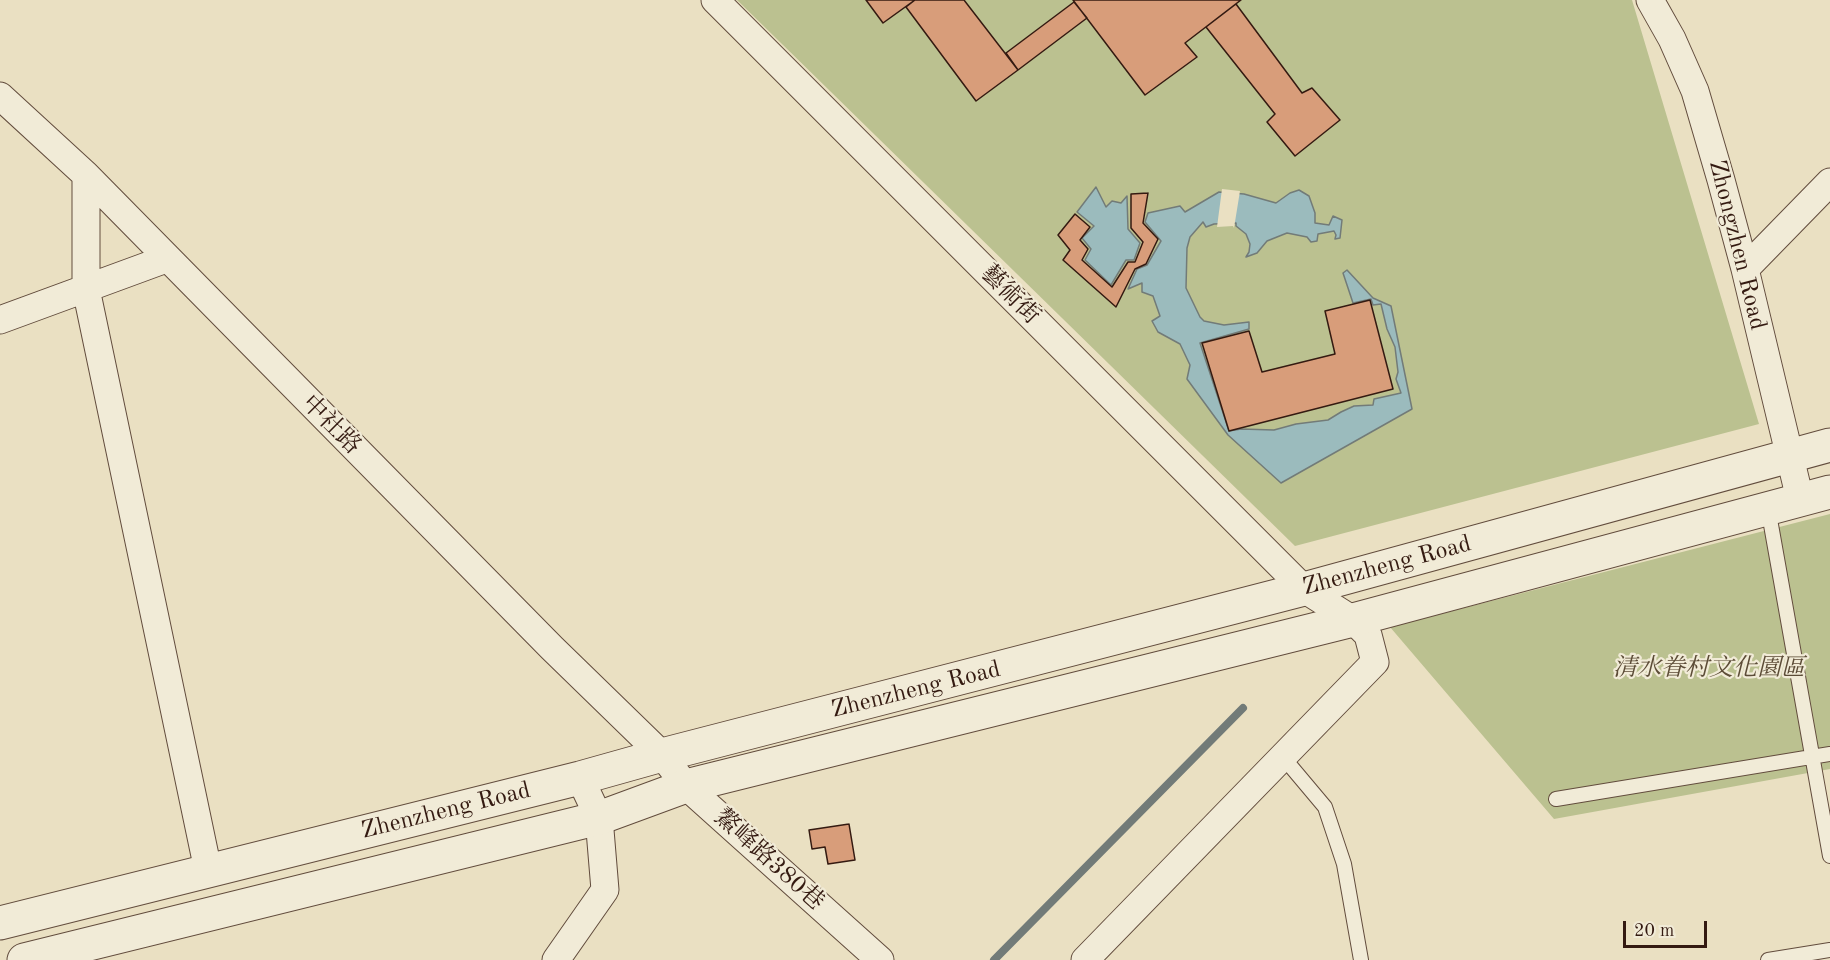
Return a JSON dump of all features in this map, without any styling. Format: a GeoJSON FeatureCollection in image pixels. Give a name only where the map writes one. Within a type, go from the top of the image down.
{"type":"FeatureCollection","features":[{"type":"Feature","properties":{"kind":"street","name":"藝術街"},"geometry":{"type":"LineString","coordinates":[[715,0],[1304,590],[1353,620]]}},
{"type":"Feature","properties":{"kind":"street","name":"Zhongzhen Road"},"geometry":{"type":"LineString","coordinates":[[1650,0],[1672,39],[1695,91],[1744,269],[1789,455],[1815,495]]}},
{"type":"Feature","properties":{"kind":"street","name":"中社路"},"geometry":{"type":"LineString","coordinates":[[0,96],[86,176],[544,640],[662,755]]}},
{"type":"Feature","properties":{"kind":"street"},"geometry":{"type":"LineString","coordinates":[[86,176],[86,289],[208,870]]}},
{"type":"Feature","properties":{"kind":"street"},"geometry":{"type":"LineString","coordinates":[[1744,269],[1830,182]]}},
{"type":"Feature","properties":{"kind":"street"},"geometry":{"type":"LineString","coordinates":[[0,320],[166,258]]}},
{"type":"Feature","properties":{"kind":"street","name":"Zhenzheng Road"},"geometry":{"type":"LineString","coordinates":[[0,923],[580,778],[1304,590],[1830,445]]}},
{"type":"Feature","properties":{"kind":"street","name":"Zhenzheng Road"},"geometry":{"type":"LineString","coordinates":[[24,960],[599,818],[686,786],[1353,620],[1815,495]]}},
{"type":"Feature","properties":{"kind":"street"},"geometry":{"type":"LineString","coordinates":[[1086,960],[1375,662],[1368,635],[1353,620]]}},
{"type":"Feature","properties":{"kind":"street","name":"鰲峰路380巷"},"geometry":{"type":"LineString","coordinates":[[662,755],[686,786],[880,960]]}},
{"type":"Feature","properties":{"kind":"street"},"geometry":{"type":"LineString","coordinates":[[556,960],[605,890],[599,818],[580,778]]}},
{"type":"Feature","properties":{"kind":"lane"},"geometry":{"type":"LineString","coordinates":[[1768,508],[1830,856]]}},
{"type":"Feature","properties":{"kind":"lane"},"geometry":{"type":"LineString","coordinates":[[1556,799],[1830,754]]}},
{"type":"Feature","properties":{"kind":"lane"},"geometry":{"type":"LineString","coordinates":[[1283,757],[1325,807],[1344,864],[1361,960]]}},
{"type":"Feature","properties":{"kind":"lane"},"geometry":{"type":"LineString","coordinates":[[1768,960],[1830,950]]}},
{"type":"Feature","properties":{"kind":"green space"},"geometry":{"type":"Polygon","coordinates":[[[737,0],[1632,0],[1759,424],[1295,546],[737,0]]]}},
{"type":"Feature","properties":{"kind":"green space","name":"清水眷村文化園區"},"geometry":{"type":"Polygon","coordinates":[[[1830,514],[1830,769],[1554,819],[1390,627],[1830,514]]]}},
{"type":"Feature","properties":{"kind":"water"},"geometry":{"type":"Polygon","coordinates":[[[1096,187],[1106,207],[1112,201],[1121,203],[1127,196],[1128,229],[1140,243],[1134,260],[1126,260],[1111,285],[1085,260],[1091,249],[1082,238],[1094,226],[1077,212],[1096,187]]]}},
{"type":"Feature","properties":{"kind":"water"},"geometry":{"type":"Polygon","coordinates":[[[1299,190],[1309,196],[1315,213],[1315,223],[1329,225],[1333,216],[1342,220],[1340,238],[1335,239],[1334,231],[1318,234],[1317,241],[1311,242],[1307,237],[1287,233],[1267,241],[1257,253],[1246,257],[1250,244],[1246,234],[1236,226],[1236,223],[1214,224],[1206,227],[1203,222],[1190,237],[1187,248],[1186,288],[1200,317],[1204,321],[1224,325],[1249,322],[1249,329],[1200,343],[1229,431],[1274,430],[1296,424],[1328,420],[1354,406],[1373,405],[1374,399],[1401,393],[1396,379],[1398,372],[1395,347],[1387,329],[1381,304],[1373,305],[1371,299],[1353,303],[1343,273],[1347,270],[1373,298],[1391,306],[1412,409],[1281,483],[1228,435],[1187,379],[1190,365],[1180,344],[1158,332],[1152,321],[1160,316],[1153,296],[1142,292],[1142,283],[1128,289],[1137,269],[1147,265],[1161,241],[1145,222],[1148,213],[1180,206],[1185,212],[1219,192],[1244,194],[1276,203],[1290,193],[1299,190]]]}},
{"type":"Feature","properties":{"kind":"pier"},"geometry":{"type":"Polygon","coordinates":[[[1222,189],[1240,191],[1234,228],[1233,226],[1217,227],[1222,189]]]}},
{"type":"Feature","properties":{"kind":"building"},"geometry":{"type":"Polygon","coordinates":[[[866,0],[915,0],[883,23],[866,0]]]}},
{"type":"Feature","properties":{"kind":"building"},"geometry":{"type":"Polygon","coordinates":[[[915,0],[964,0],[1018,70],[976,101],[906,7],[915,0]]]}},
{"type":"Feature","properties":{"kind":"building"},"geometry":{"type":"Polygon","coordinates":[[[1073,0],[1241,0],[1185,43],[1197,57],[1145,95],[1073,0]]]}},
{"type":"Feature","properties":{"kind":"building"},"geometry":{"type":"Polygon","coordinates":[[[1074,2],[1087,18],[1018,70],[1006,53],[1074,2]]]}},
{"type":"Feature","properties":{"kind":"building"},"geometry":{"type":"Polygon","coordinates":[[[1236,4],[1302,93],[1312,88],[1340,120],[1295,156],[1267,122],[1275,114],[1206,27],[1236,4]]]}},
{"type":"Feature","properties":{"kind":"building"},"geometry":{"type":"Polygon","coordinates":[[[1148,193],[1143,223],[1158,239],[1146,264],[1135,269],[1116,307],[1063,260],[1070,250],[1058,235],[1075,214],[1090,227],[1080,240],[1088,249],[1082,260],[1112,287],[1128,262],[1135,262],[1143,242],[1131,228],[1131,194],[1148,193]]]}},
{"type":"Feature","properties":{"kind":"building"},"geometry":{"type":"Polygon","coordinates":[[[1370,300],[1393,389],[1229,431],[1202,343],[1249,331],[1262,372],[1335,354],[1325,311],[1370,300]]]}},
{"type":"Feature","properties":{"kind":"building"},"geometry":{"type":"Polygon","coordinates":[[[849,824],[855,860],[828,864],[825,847],[812,849],[809,830],[849,824]]]}},
{"type":"Feature","properties":{"kind":"waterway"},"geometry":{"type":"LineString","coordinates":[[994,960],[1243,708]]}}]}
